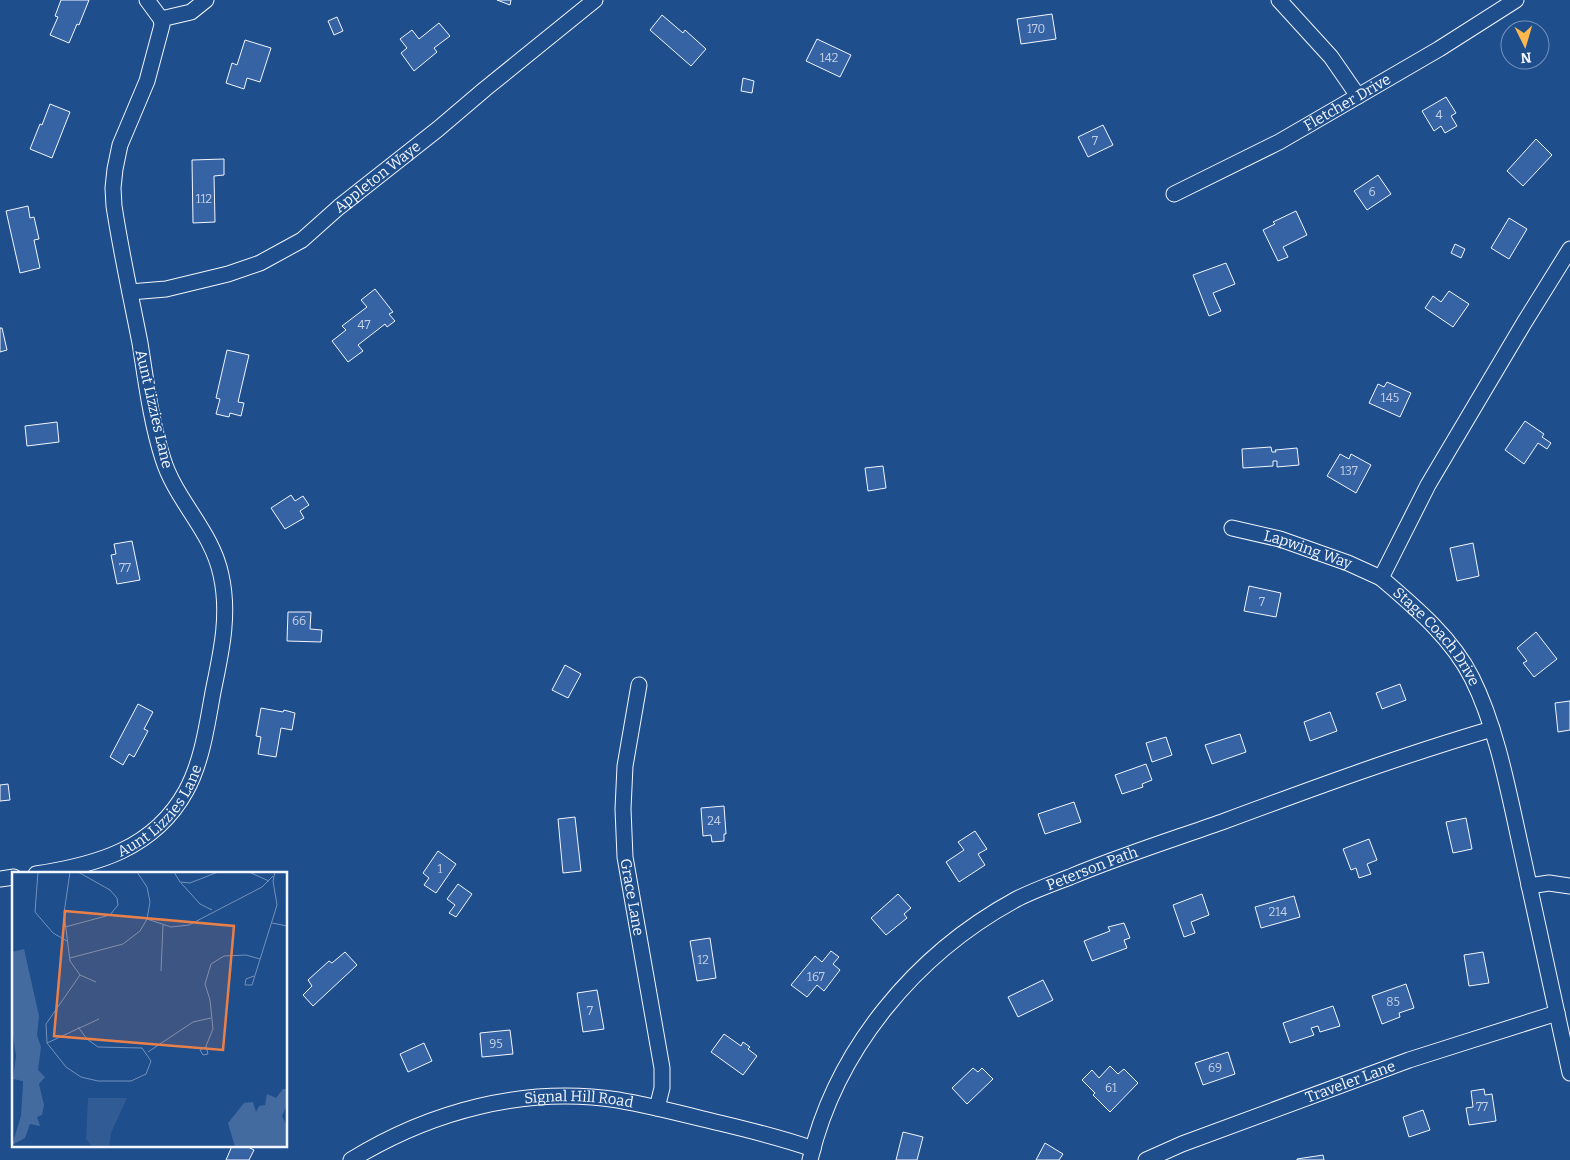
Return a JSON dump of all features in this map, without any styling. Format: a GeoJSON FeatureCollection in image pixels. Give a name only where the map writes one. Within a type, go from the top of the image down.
{"type":"FeatureCollection","features":[{"type":"Feature","properties":{"kind":"street"},"geometry":{"type":"LineString","coordinates":[[147,0],[161,20],[191,12],[206,0]]}},
{"type":"Feature","properties":{"kind":"street","name":"Appleton Waye"},"geometry":{"type":"LineString","coordinates":[[130,292],[166,289],[228,274],[260,263],[302,240],[339,207],[438,129],[595,0]]}},
{"type":"Feature","properties":{"kind":"street"},"geometry":{"type":"LineString","coordinates":[[1279,0],[1331,57],[1358,96]]}},
{"type":"Feature","properties":{"kind":"street","name":"Fletcher Drive"},"geometry":{"type":"LineString","coordinates":[[1174,194],[1279,142],[1439,50],[1516,0]]}},
{"type":"Feature","properties":{"kind":"street","name":"Aunt Lizzies Lane"},"geometry":{"type":"LineString","coordinates":[[47,872],[70,868],[126,850],[163,822],[177,804],[186,790],[201,747],[222,646],[226,614],[221,575],[212,546],[176,490],[163,459],[150,404],[114,206],[113,188],[120,145],[147,81],[160,35],[161,20]]}},
{"type":"Feature","properties":{"kind":"street","name":"Stage Coach Drive"},"geometry":{"type":"LineString","coordinates":[[1570,249],[1524,322],[1428,485],[1381,578],[1431,623],[1454,650],[1472,677],[1492,729],[1510,799],[1570,1074]]}},
{"type":"Feature","properties":{"kind":"street","name":"Lapwing Way"},"geometry":{"type":"LineString","coordinates":[[1232,528],[1280,539],[1348,563],[1381,578]]}},
{"type":"Feature","properties":{"kind":"street","name":"Grace Lane"},"geometry":{"type":"LineString","coordinates":[[639,685],[625,766],[623,833],[625,858],[662,1068],[662,1088],[657,1108]]}},
{"type":"Feature","properties":{"kind":"street","name":"Peterson Path"},"geometry":{"type":"LineString","coordinates":[[811,1155],[839,1080],[868,1031],[896,994],[926,964],[954,940],[984,920],[1016,900],[1101,864],[1377,766],[1492,729]]}},
{"type":"Feature","properties":{"kind":"street"},"geometry":{"type":"LineString","coordinates":[[1529,886],[1549,883],[1570,886]]}},
{"type":"Feature","properties":{"kind":"street","name":"Traveler Lane"},"geometry":{"type":"LineString","coordinates":[[1146,1160],[1182,1144],[1409,1060],[1557,1013]]}},
{"type":"Feature","properties":{"kind":"street","name":"Signal Hill Road"},"geometry":{"type":"LineString","coordinates":[[351,1160],[389,1138],[463,1109],[490,1103],[543,1097],[582,1097],[617,1100],[657,1108],[788,1140],[811,1155]]}},
{"type":"Feature","properties":{"kind":"building"},"geometry":{"type":"Polygon","coordinates":[[[61,0],[89,0],[69,43],[50,35],[58,17],[55,16],[61,0]]]}},
{"type":"Feature","properties":{"kind":"building"},"geometry":{"type":"Polygon","coordinates":[[[497,0],[511,0],[510,5],[497,0]]]}},
{"type":"Feature","properties":{"kind":"building"},"geometry":{"type":"Polygon","coordinates":[[[1052,14],[1056,39],[1021,44],[1017,19],[1052,14]]]}},
{"type":"Feature","properties":{"kind":"building"},"geometry":{"type":"Polygon","coordinates":[[[662,15],[683,33],[685,30],[706,49],[691,66],[650,30],[662,15]]]}},
{"type":"Feature","properties":{"kind":"building"},"geometry":{"type":"Polygon","coordinates":[[[337,17],[343,31],[334,35],[328,21],[337,17]]]}},
{"type":"Feature","properties":{"kind":"building"},"geometry":{"type":"Polygon","coordinates":[[[439,23],[450,36],[434,48],[437,52],[414,71],[401,53],[407,48],[400,39],[412,30],[419,39],[439,23]]]}},
{"type":"Feature","properties":{"kind":"building"},"geometry":{"type":"Polygon","coordinates":[[[817,39],[851,55],[840,77],[806,61],[817,39]]]}},
{"type":"Feature","properties":{"kind":"building"},"geometry":{"type":"Polygon","coordinates":[[[245,40],[271,48],[260,82],[247,78],[244,89],[226,83],[232,63],[237,65],[245,40]]]}},
{"type":"Feature","properties":{"kind":"building"},"geometry":{"type":"Polygon","coordinates":[[[743,78],[754,81],[752,93],[741,91],[743,78]]]}},
{"type":"Feature","properties":{"kind":"building"},"geometry":{"type":"Polygon","coordinates":[[[1446,97],[1456,113],[1451,116],[1457,126],[1445,133],[1441,126],[1434,131],[1422,111],[1446,97]]]}},
{"type":"Feature","properties":{"kind":"building"},"geometry":{"type":"Polygon","coordinates":[[[50,104],[70,112],[52,158],[30,149],[50,104]]]}},
{"type":"Feature","properties":{"kind":"building"},"geometry":{"type":"Polygon","coordinates":[[[1103,125],[1113,145],[1088,157],[1078,137],[1103,125]]]}},
{"type":"Feature","properties":{"kind":"building"},"geometry":{"type":"Polygon","coordinates":[[[1536,139],[1552,155],[1523,186],[1507,171],[1536,139]]]}},
{"type":"Feature","properties":{"kind":"building"},"geometry":{"type":"Polygon","coordinates":[[[224,159],[224,175],[214,176],[215,222],[193,223],[192,160],[224,159]]]}},
{"type":"Feature","properties":{"kind":"building"},"geometry":{"type":"Polygon","coordinates":[[[1378,175],[1391,194],[1367,210],[1354,191],[1378,175]]]}},
{"type":"Feature","properties":{"kind":"building"},"geometry":{"type":"Polygon","coordinates":[[[28,206],[30,218],[34,217],[39,239],[34,240],[40,268],[20,273],[6,211],[28,206]]]}},
{"type":"Feature","properties":{"kind":"building"},"geometry":{"type":"Polygon","coordinates":[[[1296,211],[1307,235],[1283,247],[1288,257],[1278,261],[1263,230],[1275,224],[1273,222],[1296,211]]]}},
{"type":"Feature","properties":{"kind":"building"},"geometry":{"type":"Polygon","coordinates":[[[1509,218],[1527,229],[1509,259],[1491,248],[1509,218]]]}},
{"type":"Feature","properties":{"kind":"building"},"geometry":{"type":"Polygon","coordinates":[[[1455,244],[1465,249],[1461,258],[1451,253],[1455,244]]]}},
{"type":"Feature","properties":{"kind":"building"},"geometry":{"type":"Polygon","coordinates":[[[1226,263],[1235,284],[1213,293],[1221,311],[1209,316],[1193,275],[1226,263]]]}},
{"type":"Feature","properties":{"kind":"building"},"geometry":{"type":"Polygon","coordinates":[[[375,289],[393,312],[389,314],[395,321],[387,327],[385,324],[358,345],[363,351],[348,362],[332,341],[346,330],[342,326],[367,307],[361,300],[375,289]]]}},
{"type":"Feature","properties":{"kind":"building"},"geometry":{"type":"Polygon","coordinates":[[[1449,291],[1469,304],[1453,327],[1425,308],[1433,296],[1441,302],[1449,291]]]}},
{"type":"Feature","properties":{"kind":"building"},"geometry":{"type":"Polygon","coordinates":[[[0,328],[2,328],[7,350],[0,352],[0,328]]]}},
{"type":"Feature","properties":{"kind":"building"},"geometry":{"type":"Polygon","coordinates":[[[227,350],[249,355],[238,402],[244,403],[241,416],[230,413],[229,417],[216,414],[220,399],[216,398],[227,350]]]}},
{"type":"Feature","properties":{"kind":"building"},"geometry":{"type":"Polygon","coordinates":[[[1387,382],[1411,393],[1400,417],[1369,403],[1378,384],[1384,387],[1387,382]]]}},
{"type":"Feature","properties":{"kind":"building"},"geometry":{"type":"Polygon","coordinates":[[[1525,421],[1544,434],[1542,437],[1551,443],[1547,449],[1538,443],[1524,464],[1505,450],[1525,421]]]}},
{"type":"Feature","properties":{"kind":"building"},"geometry":{"type":"Polygon","coordinates":[[[57,422],[59,442],[27,446],[25,426],[57,422]]]}},
{"type":"Feature","properties":{"kind":"building"},"geometry":{"type":"Polygon","coordinates":[[[1271,447],[1272,452],[1276,452],[1275,450],[1297,448],[1299,465],[1277,467],[1277,461],[1273,461],[1273,466],[1243,468],[1242,449],[1271,447]]]}},
{"type":"Feature","properties":{"kind":"building"},"geometry":{"type":"Polygon","coordinates":[[[1340,454],[1349,459],[1351,454],[1371,465],[1356,493],[1327,476],[1340,454]]]}},
{"type":"Feature","properties":{"kind":"building"},"geometry":{"type":"Polygon","coordinates":[[[883,466],[886,488],[868,491],[865,468],[883,466]]]}},
{"type":"Feature","properties":{"kind":"building"},"geometry":{"type":"Polygon","coordinates":[[[291,495],[295,501],[303,496],[309,505],[300,511],[304,518],[285,529],[271,508],[291,495]]]}},
{"type":"Feature","properties":{"kind":"building"},"geometry":{"type":"Polygon","coordinates":[[[132,541],[140,580],[117,584],[111,555],[116,554],[114,544],[132,541]]]}},
{"type":"Feature","properties":{"kind":"building"},"geometry":{"type":"Polygon","coordinates":[[[1473,543],[1479,576],[1457,581],[1450,548],[1473,543]]]}},
{"type":"Feature","properties":{"kind":"building"},"geometry":{"type":"Polygon","coordinates":[[[1249,586],[1281,593],[1276,617],[1244,611],[1249,586]]]}},
{"type":"Feature","properties":{"kind":"building"},"geometry":{"type":"Polygon","coordinates":[[[288,612],[311,612],[310,629],[322,630],[321,642],[287,641],[288,612]]]}},
{"type":"Feature","properties":{"kind":"building"},"geometry":{"type":"Polygon","coordinates":[[[1536,632],[1557,659],[1534,677],[1523,663],[1527,661],[1517,648],[1536,632]]]}},
{"type":"Feature","properties":{"kind":"building"},"geometry":{"type":"Polygon","coordinates":[[[565,665],[581,674],[568,698],[552,690],[565,665]]]}},
{"type":"Feature","properties":{"kind":"building"},"geometry":{"type":"Polygon","coordinates":[[[1400,684],[1406,700],[1382,709],[1376,693],[1400,684]]]}},
{"type":"Feature","properties":{"kind":"building"},"geometry":{"type":"Polygon","coordinates":[[[1570,701],[1570,730],[1558,732],[1555,703],[1570,701]]]}},
{"type":"Feature","properties":{"kind":"building"},"geometry":{"type":"Polygon","coordinates":[[[138,704],[153,712],[144,729],[148,731],[134,757],[129,754],[123,765],[110,757],[138,704]]]}},
{"type":"Feature","properties":{"kind":"building"},"geometry":{"type":"Polygon","coordinates":[[[261,708],[295,713],[292,730],[281,728],[276,757],[258,754],[261,737],[256,736],[261,708]]]}},
{"type":"Feature","properties":{"kind":"building"},"geometry":{"type":"Polygon","coordinates":[[[1330,712],[1337,731],[1310,741],[1304,722],[1330,712]]]}},
{"type":"Feature","properties":{"kind":"building"},"geometry":{"type":"Polygon","coordinates":[[[1240,734],[1246,752],[1212,764],[1205,745],[1240,734]]]}},
{"type":"Feature","properties":{"kind":"building"},"geometry":{"type":"Polygon","coordinates":[[[1166,737],[1172,755],[1152,762],[1146,743],[1166,737]]]}},
{"type":"Feature","properties":{"kind":"building"},"geometry":{"type":"Polygon","coordinates":[[[1146,764],[1152,780],[1142,784],[1143,787],[1122,794],[1115,775],[1146,764]]]}},
{"type":"Feature","properties":{"kind":"building"},"geometry":{"type":"Polygon","coordinates":[[[8,784],[10,800],[0,801],[0,785],[8,784]]]}},
{"type":"Feature","properties":{"kind":"building"},"geometry":{"type":"Polygon","coordinates":[[[1074,802],[1081,822],[1045,834],[1038,814],[1074,802]]]}},
{"type":"Feature","properties":{"kind":"building"},"geometry":{"type":"Polygon","coordinates":[[[724,806],[726,834],[724,834],[724,841],[712,842],[711,835],[703,836],[701,808],[724,806]]]}},
{"type":"Feature","properties":{"kind":"building"},"geometry":{"type":"Polygon","coordinates":[[[575,817],[581,871],[563,873],[558,819],[575,817]]]}},
{"type":"Feature","properties":{"kind":"building"},"geometry":{"type":"Polygon","coordinates":[[[1466,818],[1472,849],[1453,853],[1446,822],[1466,818]]]}},
{"type":"Feature","properties":{"kind":"building"},"geometry":{"type":"Polygon","coordinates":[[[975,831],[987,849],[978,854],[985,865],[959,882],[946,862],[964,850],[958,842],[975,831]]]}},
{"type":"Feature","properties":{"kind":"building"},"geometry":{"type":"Polygon","coordinates":[[[1369,839],[1377,860],[1367,864],[1371,874],[1359,878],[1356,868],[1351,870],[1343,849],[1369,839]]]}},
{"type":"Feature","properties":{"kind":"building"},"geometry":{"type":"Polygon","coordinates":[[[438,851],[456,864],[436,893],[424,885],[429,878],[423,873],[438,851]]]}},
{"type":"Feature","properties":{"kind":"building"},"geometry":{"type":"Polygon","coordinates":[[[458,884],[472,894],[456,917],[449,913],[455,905],[447,899],[458,884]]]}},
{"type":"Feature","properties":{"kind":"building"},"geometry":{"type":"Polygon","coordinates":[[[898,894],[911,908],[904,914],[907,918],[886,935],[871,918],[898,894]]]}},
{"type":"Feature","properties":{"kind":"building"},"geometry":{"type":"Polygon","coordinates":[[[1202,894],[1209,915],[1191,922],[1195,933],[1184,937],[1173,905],[1202,894]]]}},
{"type":"Feature","properties":{"kind":"building"},"geometry":{"type":"Polygon","coordinates":[[[1294,896],[1300,917],[1261,928],[1255,907],[1294,896]]]}},
{"type":"Feature","properties":{"kind":"building"},"geometry":{"type":"Polygon","coordinates":[[[1124,923],[1130,938],[1124,940],[1127,948],[1092,961],[1084,941],[1110,931],[1108,927],[1124,923]]]}},
{"type":"Feature","properties":{"kind":"building"},"geometry":{"type":"Polygon","coordinates":[[[710,938],[716,978],[697,981],[690,941],[710,938]]]}},
{"type":"Feature","properties":{"kind":"building"},"geometry":{"type":"Polygon","coordinates":[[[831,951],[839,957],[833,964],[840,970],[824,991],[817,985],[807,997],[791,985],[815,956],[822,962],[831,951]]]}},
{"type":"Feature","properties":{"kind":"building"},"geometry":{"type":"Polygon","coordinates":[[[345,952],[357,965],[313,1006],[303,995],[312,986],[308,980],[329,961],[332,963],[345,952]]]}},
{"type":"Feature","properties":{"kind":"building"},"geometry":{"type":"Polygon","coordinates":[[[1483,952],[1489,983],[1469,986],[1464,955],[1483,952]]]}},
{"type":"Feature","properties":{"kind":"building"},"geometry":{"type":"Polygon","coordinates":[[[1043,980],[1053,1000],[1018,1017],[1008,997],[1043,980]]]}},
{"type":"Feature","properties":{"kind":"building"},"geometry":{"type":"Polygon","coordinates":[[[1406,984],[1414,1008],[1399,1013],[1400,1017],[1382,1024],[1372,996],[1406,984]]]}},
{"type":"Feature","properties":{"kind":"building"},"geometry":{"type":"Polygon","coordinates":[[[597,990],[604,1029],[583,1032],[577,993],[597,990]]]}},
{"type":"Feature","properties":{"kind":"building"},"geometry":{"type":"Polygon","coordinates":[[[1333,1006],[1340,1026],[1320,1032],[1318,1026],[1311,1028],[1314,1035],[1290,1043],[1283,1023],[1333,1006]]]}},
{"type":"Feature","properties":{"kind":"building"},"geometry":{"type":"Polygon","coordinates":[[[510,1030],[513,1054],[482,1057],[480,1033],[510,1030]]]}},
{"type":"Feature","properties":{"kind":"building"},"geometry":{"type":"Polygon","coordinates":[[[724,1034],[741,1046],[743,1042],[757,1056],[743,1075],[711,1052],[724,1034]]]}},
{"type":"Feature","properties":{"kind":"building"},"geometry":{"type":"Polygon","coordinates":[[[424,1043],[432,1061],[408,1072],[400,1054],[424,1043]]]}},
{"type":"Feature","properties":{"kind":"building"},"geometry":{"type":"Polygon","coordinates":[[[1228,1052],[1235,1074],[1203,1085],[1195,1063],[1228,1052]]]}},
{"type":"Feature","properties":{"kind":"building"},"geometry":{"type":"Polygon","coordinates":[[[1110,1066],[1118,1074],[1124,1069],[1138,1083],[1110,1112],[1093,1095],[1095,1093],[1082,1080],[1092,1070],[1099,1078],[1110,1066]]]}},
{"type":"Feature","properties":{"kind":"building"},"geometry":{"type":"Polygon","coordinates":[[[973,1068],[978,1072],[982,1068],[993,1079],[967,1104],[952,1088],[973,1068]]]}},
{"type":"Feature","properties":{"kind":"building"},"geometry":{"type":"Polygon","coordinates":[[[1484,1089],[1485,1095],[1492,1094],[1496,1121],[1469,1125],[1466,1108],[1473,1107],[1471,1091],[1484,1089]]]}},
{"type":"Feature","properties":{"kind":"building"},"geometry":{"type":"Polygon","coordinates":[[[1423,1110],[1430,1130],[1409,1137],[1403,1117],[1423,1110]]]}},
{"type":"Feature","properties":{"kind":"building"},"geometry":{"type":"Polygon","coordinates":[[[903,1132],[923,1137],[917,1160],[896,1160],[903,1132]]]}},
{"type":"Feature","properties":{"kind":"building"},"geometry":{"type":"Polygon","coordinates":[[[1045,1143],[1063,1154],[1059,1160],[1036,1160],[1045,1143]]]}},
{"type":"Feature","properties":{"kind":"building"},"geometry":{"type":"Polygon","coordinates":[[[231,1148],[250,1148],[254,1150],[249,1160],[226,1160],[231,1148]]]}},
{"type":"Feature","properties":{"kind":"building"},"geometry":{"type":"Polygon","coordinates":[[[1323,1155],[1324,1160],[1297,1160],[1297,1159],[1323,1155]]]}}]}
